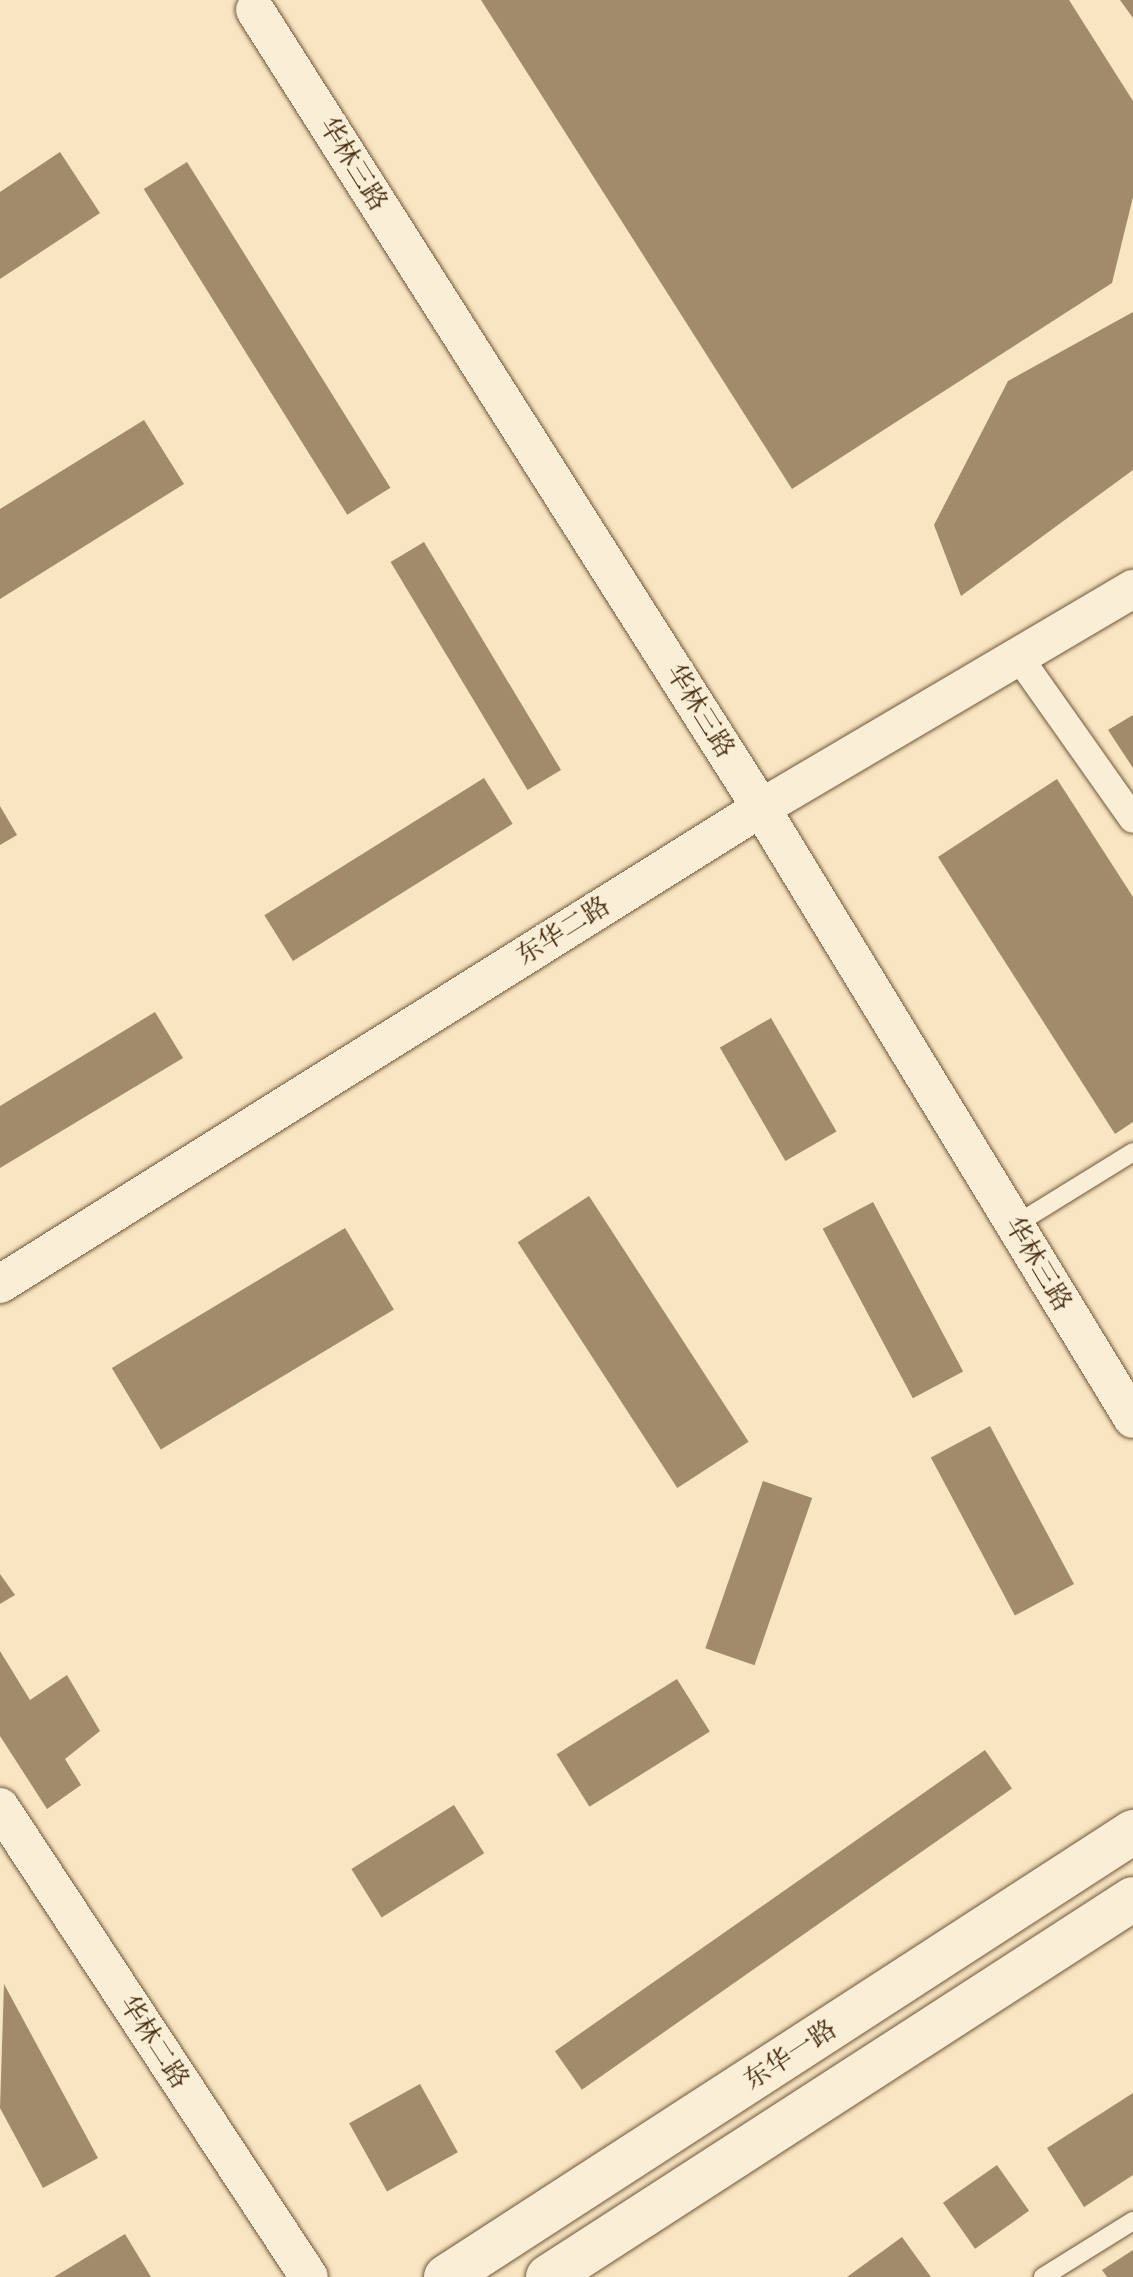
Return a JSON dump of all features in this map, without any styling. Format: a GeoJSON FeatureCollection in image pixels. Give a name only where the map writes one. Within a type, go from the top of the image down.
{"type":"FeatureCollection","features":[{"type":"Feature","properties":{"kind":"street","name":"华林三路"},"geometry":{"type":"LineString","coordinates":[[248,3],[761,808],[1133,1419]]}},
{"type":"Feature","properties":{"kind":"street","name":"东华二路"},"geometry":{"type":"LineString","coordinates":[[0,1284],[761,808],[1133,589]]}},
{"type":"Feature","properties":{"kind":"street"},"geometry":{"type":"LineString","coordinates":[[1018,656],[1133,819]]}},
{"type":"Feature","properties":{"kind":"street","name":"华林二路"},"geometry":{"type":"LineString","coordinates":[[0,1807],[309,2277]]}},
{"type":"Feature","properties":{"kind":"street","name":"东华一路"},"geometry":{"type":"LineString","coordinates":[[446,2277],[1133,1832]]}},
{"type":"Feature","properties":{"kind":"street"},"geometry":{"type":"LineString","coordinates":[[548,2277],[1133,1899]]}},
{"type":"Feature","properties":{"kind":"lane"},"geometry":{"type":"LineString","coordinates":[[1015,1225],[1133,1152]]}},
{"type":"Feature","properties":{"kind":"lane"},"geometry":{"type":"LineString","coordinates":[[1043,2277],[1133,2221]]}},
{"type":"Feature","properties":{"kind":"building"},"geometry":{"type":"Polygon","coordinates":[[[481,0],[1069,0],[1133,101],[1133,197],[1112,283],[792,489],[481,0]]]}},
{"type":"Feature","properties":{"kind":"building"},"geometry":{"type":"Polygon","coordinates":[[[1120,0],[1133,0],[1133,18],[1120,0]]]}},
{"type":"Feature","properties":{"kind":"building"},"geometry":{"type":"Polygon","coordinates":[[[60,152],[100,213],[0,279],[0,192],[60,152]]]}},
{"type":"Feature","properties":{"kind":"building"},"geometry":{"type":"Polygon","coordinates":[[[187,162],[390,488],[347,515],[144,189],[187,162]]]}},
{"type":"Feature","properties":{"kind":"building"},"geometry":{"type":"Polygon","coordinates":[[[1133,312],[1133,470],[961,596],[934,525],[1008,381],[1133,312]]]}},
{"type":"Feature","properties":{"kind":"building"},"geometry":{"type":"Polygon","coordinates":[[[144,420],[184,484],[0,599],[0,509],[144,420]]]}},
{"type":"Feature","properties":{"kind":"building"},"geometry":{"type":"Polygon","coordinates":[[[424,542],[561,770],[528,790],[391,562],[424,542]]]}},
{"type":"Feature","properties":{"kind":"building"},"geometry":{"type":"Polygon","coordinates":[[[1133,715],[1133,768],[1108,730],[1133,715]]]}},
{"type":"Feature","properties":{"kind":"building"},"geometry":{"type":"Polygon","coordinates":[[[484,778],[513,824],[293,961],[264,915],[484,778]]]}},
{"type":"Feature","properties":{"kind":"building"},"geometry":{"type":"Polygon","coordinates":[[[1057,779],[1133,897],[1133,1122],[1115,1134],[938,857],[1057,779]]]}},
{"type":"Feature","properties":{"kind":"building"},"geometry":{"type":"Polygon","coordinates":[[[0,806],[17,835],[0,845],[0,806]]]}},
{"type":"Feature","properties":{"kind":"building"},"geometry":{"type":"Polygon","coordinates":[[[155,1012],[183,1058],[0,1168],[0,1106],[155,1012]]]}},
{"type":"Feature","properties":{"kind":"building"},"geometry":{"type":"Polygon","coordinates":[[[771,1018],[836,1131],[785,1161],[720,1048],[771,1018]]]}},
{"type":"Feature","properties":{"kind":"building"},"geometry":{"type":"Polygon","coordinates":[[[589,1196],[749,1442],[677,1488],[518,1242],[589,1196]]]}},
{"type":"Feature","properties":{"kind":"building"},"geometry":{"type":"Polygon","coordinates":[[[873,1202],[963,1372],[913,1398],[823,1229],[873,1202]]]}},
{"type":"Feature","properties":{"kind":"building"},"geometry":{"type":"Polygon","coordinates":[[[345,1228],[394,1309],[161,1450],[112,1368],[345,1228]]]}},
{"type":"Feature","properties":{"kind":"building"},"geometry":{"type":"Polygon","coordinates":[[[990,1426],[1074,1584],[1015,1616],[931,1457],[990,1426]]]}},
{"type":"Feature","properties":{"kind":"building"},"geometry":{"type":"Polygon","coordinates":[[[763,1481],[812,1498],[755,1665],[705,1648],[763,1481]]]}},
{"type":"Feature","properties":{"kind":"building"},"geometry":{"type":"Polygon","coordinates":[[[0,1574],[15,1595],[0,1604],[0,1574]]]}},
{"type":"Feature","properties":{"kind":"building"},"geometry":{"type":"Polygon","coordinates":[[[0,1651],[30,1700],[67,1675],[100,1731],[65,1759],[81,1785],[47,1809],[0,1736],[0,1651]]]}},
{"type":"Feature","properties":{"kind":"building"},"geometry":{"type":"Polygon","coordinates":[[[677,1679],[710,1732],[589,1807],[557,1754],[677,1679]]]}},
{"type":"Feature","properties":{"kind":"building"},"geometry":{"type":"Polygon","coordinates":[[[985,1750],[1012,1789],[582,2090],[555,2051],[985,1750]]]}},
{"type":"Feature","properties":{"kind":"building"},"geometry":{"type":"Polygon","coordinates":[[[454,1805],[484,1853],[382,1917],[351,1869],[454,1805]]]}},
{"type":"Feature","properties":{"kind":"building"},"geometry":{"type":"Polygon","coordinates":[[[4,1984],[98,2158],[43,2188],[0,2108],[4,1984]]]}},
{"type":"Feature","properties":{"kind":"building"},"geometry":{"type":"Polygon","coordinates":[[[420,2084],[458,2152],[387,2191],[349,2123],[420,2084]]]}},
{"type":"Feature","properties":{"kind":"building"},"geometry":{"type":"Polygon","coordinates":[[[1133,2093],[1133,2175],[1084,2207],[1047,2148],[1133,2093]]]}},
{"type":"Feature","properties":{"kind":"building"},"geometry":{"type":"Polygon","coordinates":[[[997,2165],[1029,2211],[975,2249],[943,2203],[997,2165]]]}},
{"type":"Feature","properties":{"kind":"building"},"geometry":{"type":"Polygon","coordinates":[[[125,2234],[151,2277],[54,2277],[125,2234]]]}},
{"type":"Feature","properties":{"kind":"building"},"geometry":{"type":"Polygon","coordinates":[[[902,2237],[931,2277],[847,2277],[902,2237]]]}},
{"type":"Feature","properties":{"kind":"building"},"geometry":{"type":"Polygon","coordinates":[[[1133,2250],[1133,2277],[1107,2277],[1102,2270],[1133,2250]]]}}]}
